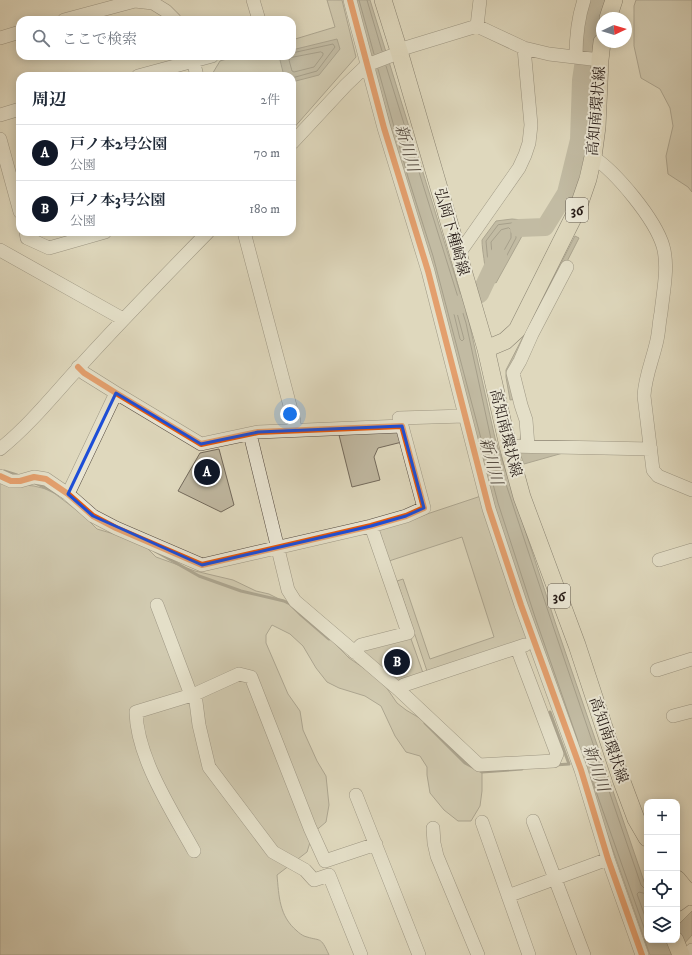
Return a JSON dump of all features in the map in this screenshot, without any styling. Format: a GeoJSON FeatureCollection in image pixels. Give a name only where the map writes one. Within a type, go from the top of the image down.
{"type":"FeatureCollection","features":[{"type":"Feature","properties":{"kind":"main road","name":"弘岡下種崎線"},"geometry":{"type":"LineString","coordinates":[[383,0],[396,53],[486,349]]}},
{"type":"Feature","properties":{"kind":"main road"},"geometry":{"type":"LineString","coordinates":[[610,12],[614,0]]}},
{"type":"Feature","properties":{"kind":"main road","name":"高知南環状線"},"geometry":{"type":"LineString","coordinates":[[600,48],[595,59],[597,127],[593,157],[588,180],[578,208],[517,330],[505,341],[486,349],[500,412],[521,446],[522,497],[576,645],[636,819],[645,835]]}},
{"type":"Feature","properties":{"kind":"main road"},"geometry":{"type":"LineString","coordinates":[[680,884],[688,897]]}},
{"type":"Feature","properties":{"kind":"street"},"geometry":{"type":"LineString","coordinates":[[254,0],[258,16]]}},
{"type":"Feature","properties":{"kind":"street"},"geometry":{"type":"LineString","coordinates":[[350,0],[369,64],[384,128],[428,271],[489,509],[580,770],[608,859],[642,955]]}},
{"type":"Feature","properties":{"kind":"street"},"geometry":{"type":"LineString","coordinates":[[477,26],[480,0]]}},
{"type":"Feature","properties":{"kind":"street"},"geometry":{"type":"LineString","coordinates":[[576,56],[576,40],[581,8],[584,0]]}},
{"type":"Feature","properties":{"kind":"street"},"geometry":{"type":"LineString","coordinates":[[73,16],[95,6],[135,1],[153,3],[171,16]]}},
{"type":"Feature","properties":{"kind":"street"},"geometry":{"type":"LineString","coordinates":[[296,139],[346,84],[369,64],[405,48],[477,26],[524,48],[549,54],[595,59]]}},
{"type":"Feature","properties":{"kind":"street"},"geometry":{"type":"LineString","coordinates":[[0,38],[16,33]]}},
{"type":"Feature","properties":{"kind":"street"},"geometry":{"type":"LineString","coordinates":[[458,254],[519,168],[526,155],[529,143],[530,125],[524,48]]}},
{"type":"Feature","properties":{"kind":"street"},"geometry":{"type":"LineString","coordinates":[[151,72],[189,60]]}},
{"type":"Feature","properties":{"kind":"street"},"geometry":{"type":"LineString","coordinates":[[192,60],[196,72]]}},
{"type":"Feature","properties":{"kind":"street"},"geometry":{"type":"LineString","coordinates":[[0,115],[16,110]]}},
{"type":"Feature","properties":{"kind":"street"},"geometry":{"type":"LineString","coordinates":[[0,139],[16,184]]}},
{"type":"Feature","properties":{"kind":"street"},"geometry":{"type":"LineString","coordinates":[[593,157],[602,163],[621,181],[654,224],[663,247],[665,270],[658,339],[644,385],[650,449],[653,470],[658,476],[692,490]]}},
{"type":"Feature","properties":{"kind":"street"},"geometry":{"type":"LineString","coordinates":[[27,236],[27,238],[49,248],[91,236]]}},
{"type":"Feature","properties":{"kind":"street"},"geometry":{"type":"LineString","coordinates":[[0,449],[14,438],[36,416],[78,367],[204,236]]}},
{"type":"Feature","properties":{"kind":"street"},"geometry":{"type":"LineString","coordinates":[[245,236],[294,421],[294,430]]}},
{"type":"Feature","properties":{"kind":"street"},"geometry":{"type":"LineString","coordinates":[[0,250],[123,319]]}},
{"type":"Feature","properties":{"kind":"street"},"geometry":{"type":"LineString","coordinates":[[567,267],[513,373],[520,405],[526,420],[521,446],[650,449]]}},
{"type":"Feature","properties":{"kind":"street"},"geometry":{"type":"LineString","coordinates":[[78,367],[116,393],[201,444],[258,432],[402,426]]}},
{"type":"Feature","properties":{"kind":"street"},"geometry":{"type":"LineString","coordinates":[[68,494],[116,393]]}},
{"type":"Feature","properties":{"kind":"street"},"geometry":{"type":"LineString","coordinates":[[500,412],[520,405]]}},
{"type":"Feature","properties":{"kind":"street"},"geometry":{"type":"LineString","coordinates":[[0,476],[11,481],[20,481],[34,477],[46,479],[68,494],[93,516],[116,528],[202,565],[371,526],[406,516],[424,508],[399,418],[465,416]]}},
{"type":"Feature","properties":{"kind":"street"},"geometry":{"type":"LineString","coordinates":[[250,434],[288,590],[295,601],[398,689],[479,766],[554,761],[557,754],[517,648]]}},
{"type":"Feature","properties":{"kind":"street"},"geometry":{"type":"LineString","coordinates":[[354,652],[361,645],[408,633],[371,526]]}},
{"type":"Feature","properties":{"kind":"street"},"geometry":{"type":"LineString","coordinates":[[659,560],[692,550]]}},
{"type":"Feature","properties":{"kind":"street"},"geometry":{"type":"LineString","coordinates":[[157,605],[193,695],[209,768],[273,852],[305,870],[314,880],[329,875],[361,955]]}},
{"type":"Feature","properties":{"kind":"street"},"geometry":{"type":"LineString","coordinates":[[398,689],[404,685],[535,642]]}},
{"type":"Feature","properties":{"kind":"street"},"geometry":{"type":"LineString","coordinates":[[656,670],[692,659]]}},
{"type":"Feature","properties":{"kind":"street"},"geometry":{"type":"LineString","coordinates":[[194,851],[149,768],[136,726],[136,712],[193,695],[239,674],[251,677],[310,828],[325,862],[376,844]]}},
{"type":"Feature","properties":{"kind":"street"},"geometry":{"type":"LineString","coordinates":[[673,716],[692,711]]}},
{"type":"Feature","properties":{"kind":"street"},"geometry":{"type":"LineString","coordinates":[[356,795],[419,955]]}},
{"type":"Feature","properties":{"kind":"street"},"geometry":{"type":"LineString","coordinates":[[534,821],[584,955]]}},
{"type":"Feature","properties":{"kind":"street"},"geometry":{"type":"LineString","coordinates":[[482,822],[529,955]]}},
{"type":"Feature","properties":{"kind":"street"},"geometry":{"type":"LineString","coordinates":[[433,828],[437,856],[478,955]]}},
{"type":"Feature","properties":{"kind":"street"},"geometry":{"type":"LineString","coordinates":[[508,896],[608,859]]}},
{"type":"Feature","properties":{"kind":"highlighted area"},"geometry":{"type":"Polygon","coordinates":[[[116,393],[201,444],[258,432],[402,426],[424,508],[406,516],[371,526],[202,565],[93,516],[68,494],[116,393]]]}},
{"type":"Feature","properties":{"kind":"shaded area"},"geometry":{"type":"Polygon","coordinates":[[[327,0],[342,0],[356,57],[296,125],[296,72],[213,72],[220,61],[223,60],[296,60],[296,39],[335,27],[327,0]]]}},
{"type":"Feature","properties":{"kind":"shaded area"},"geometry":{"type":"Polygon","coordinates":[[[636,0],[692,0],[692,192],[688,187],[668,174],[666,156],[673,126],[670,108],[660,89],[641,78],[634,46],[634,6],[636,0]]]}},
{"type":"Feature","properties":{"kind":"shaded area"},"geometry":{"type":"Polygon","coordinates":[[[400,430],[402,442],[378,448],[374,457],[380,480],[352,487],[339,435],[400,430]]]}},
{"type":"Feature","properties":{"kind":"shaded area"},"geometry":{"type":"Polygon","coordinates":[[[219,449],[234,505],[221,512],[178,491],[200,453],[219,449]]]}},
{"type":"Feature","properties":{"kind":"shaded area"},"geometry":{"type":"Polygon","coordinates":[[[0,480],[50,490],[83,515],[97,529],[141,542],[156,557],[195,571],[233,580],[256,591],[269,594],[303,611],[349,658],[368,671],[386,687],[397,703],[443,732],[468,765],[482,772],[480,806],[471,821],[458,821],[444,810],[430,793],[427,767],[420,756],[406,752],[395,736],[381,706],[365,696],[339,688],[327,682],[316,668],[303,646],[290,634],[272,625],[266,635],[266,643],[288,694],[300,711],[303,730],[317,761],[326,776],[329,805],[326,822],[313,833],[307,852],[277,875],[279,898],[283,912],[291,925],[303,936],[320,940],[324,944],[329,955],[0,955],[0,480]]]}},
{"type":"Feature","properties":{"kind":"shaded area"},"geometry":{"type":"Polygon","coordinates":[[[481,496],[527,639],[427,671],[397,581],[403,579],[430,659],[494,637],[462,537],[389,561],[379,530],[481,496]]]}},
{"type":"Feature","properties":{"kind":"shaded area"},"geometry":{"type":"Polygon","coordinates":[[[410,636],[423,673],[396,681],[361,651],[410,636]]]}},
{"type":"Feature","properties":{"kind":"water","name":"新川川"},"geometry":{"type":"Polygon","coordinates":[[[355,0],[370,0],[469,322],[495,438],[556,625],[644,881],[644,938],[531,618],[494,504],[451,341],[355,0]]]}},
{"type":"Feature","properties":{"kind":"water"},"geometry":{"type":"Polygon","coordinates":[[[337,39],[340,49],[319,75],[296,81],[296,72],[283,72],[280,60],[296,60],[296,49],[337,39]]]}},
{"type":"Feature","properties":{"kind":"water"},"geometry":{"type":"Polygon","coordinates":[[[512,219],[544,222],[544,231],[521,231],[520,234],[522,236],[496,283],[485,277],[482,240],[496,221],[512,219]]]}},
{"type":"Feature","properties":{"kind":"water"},"geometry":{"type":"Polygon","coordinates":[[[575,236],[579,238],[510,373],[516,399],[510,400],[506,370],[575,236]]]}},
{"type":"Feature","properties":{"kind":"water"},"geometry":{"type":"Polygon","coordinates":[[[521,431],[525,442],[563,453],[524,464],[519,451],[521,431]]]}},
{"type":"Feature","properties":{"kind":"water"},"geometry":{"type":"Polygon","coordinates":[[[692,911],[692,935],[674,955],[650,955],[646,943],[680,943],[680,923],[692,911]]]}},
{"type":"Feature","properties":{"kind":"waterway"},"geometry":{"type":"LineString","coordinates":[[519,228],[545,227],[566,193],[579,140],[581,80],[591,14],[596,0]]}},
{"type":"Feature","properties":{"kind":"waterway"},"geometry":{"type":"LineString","coordinates":[[457,306],[480,294],[498,256]]}},
{"type":"Feature","properties":{"kind":"waterway"},"geometry":{"type":"LineString","coordinates":[[4,471],[17,475]]}},
{"type":"Feature","properties":{"kind":"waterway"},"geometry":{"type":"LineString","coordinates":[[33,482],[56,493]]}},
{"type":"Feature","properties":{"kind":"waterway"},"geometry":{"type":"LineString","coordinates":[[155,551],[199,576],[241,591],[284,601],[290,604],[329,639]]}},
{"type":"Feature","properties":{"kind":"waterway"},"geometry":{"type":"LineString","coordinates":[[550,712],[569,764],[555,765]]}},
{"type":"Feature","properties":{"kind":"waterway"},"geometry":{"type":"LineString","coordinates":[[425,723],[465,763],[482,772],[522,769]]}},
{"type":"Feature","properties":{"kind":"cycle path"},"geometry":{"type":"LineString","coordinates":[[350,0],[384,128],[428,271],[489,509],[521,605],[581,770],[608,859],[642,955]]}},
{"type":"Feature","properties":{"kind":"cycle path"},"geometry":{"type":"LineString","coordinates":[[0,476],[11,481],[20,481],[34,477],[46,479],[68,494],[93,516],[116,528],[202,565],[371,526],[406,516],[424,508],[402,426],[258,432],[201,444],[84,373],[78,367]]}},
{"type":"Feature","properties":{"kind":"place","name":"戸ノ本2号公園"},"geometry":{"type":"Point","coordinates":[207,472]}},
{"type":"Feature","properties":{"kind":"place","name":"戸ノ本3号公園"},"geometry":{"type":"Point","coordinates":[397,662]}}]}
